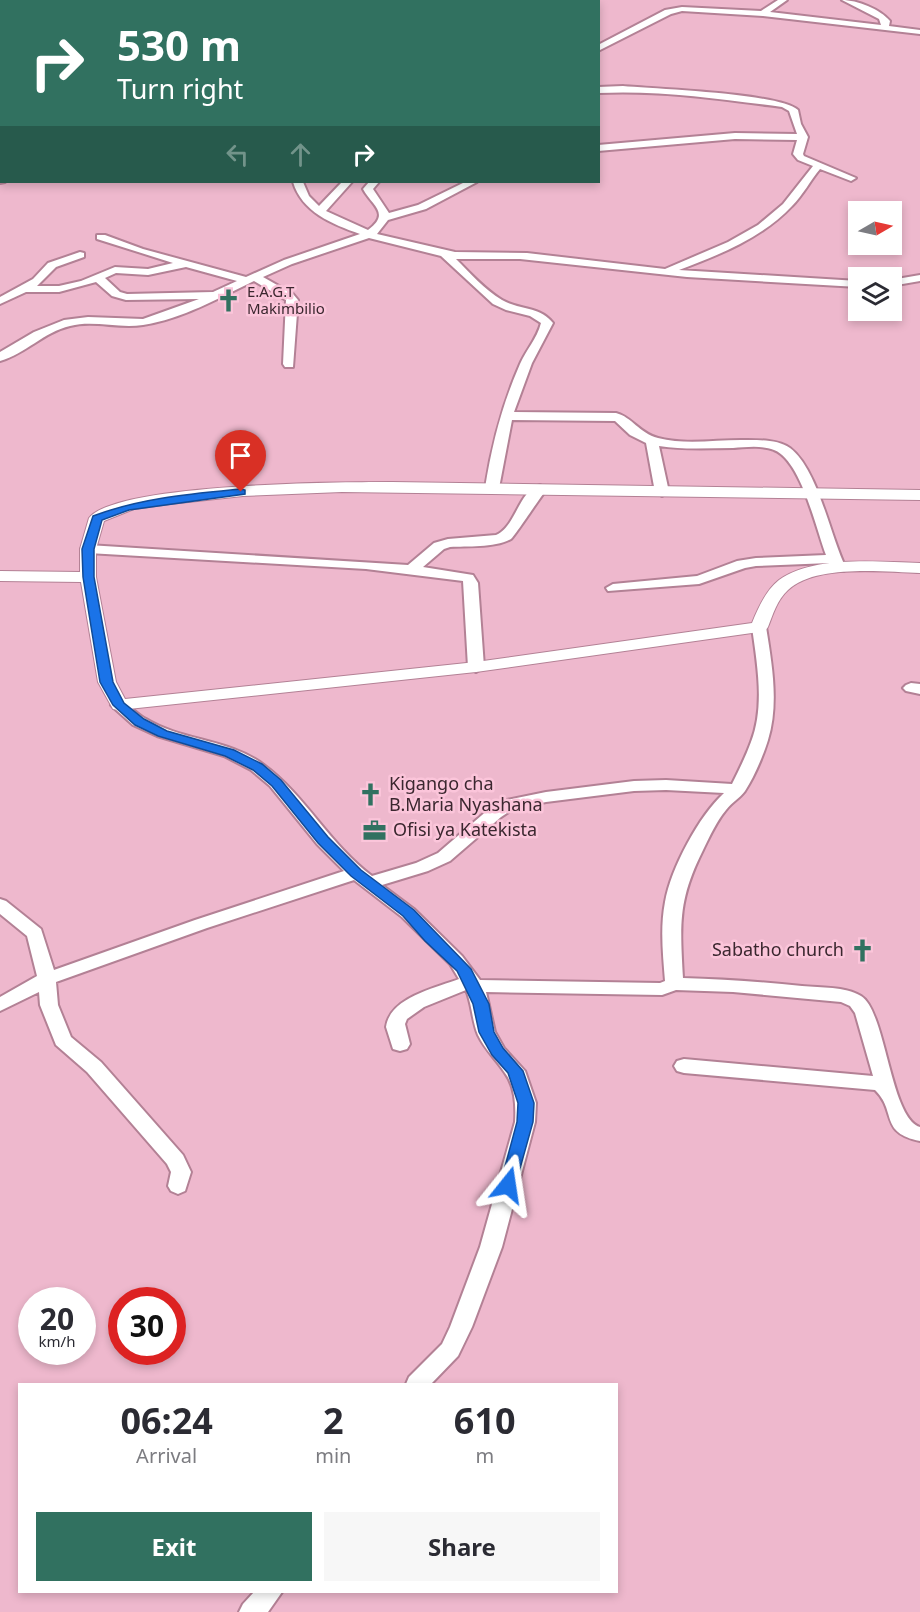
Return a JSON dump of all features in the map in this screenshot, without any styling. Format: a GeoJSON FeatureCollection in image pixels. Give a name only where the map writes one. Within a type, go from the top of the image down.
{"type":"FeatureCollection","features":[{"type":"Feature","properties":{"kind":"street"},"geometry":{"type":"LineString","coordinates":[[763,14],[783,0]]}},
{"type":"Feature","properties":{"kind":"street"},"geometry":{"type":"LineString","coordinates":[[846,0],[882,17],[886,21],[885,29]]}},
{"type":"Feature","properties":{"kind":"street"},"geometry":{"type":"LineString","coordinates":[[600,48],[676,9],[763,14],[920,32]]}},
{"type":"Feature","properties":{"kind":"street"},"geometry":{"type":"LineString","coordinates":[[600,90],[623,89],[719,96],[784,105],[793,110],[796,124],[803,137],[798,154],[801,158],[851,178]]}},
{"type":"Feature","properties":{"kind":"street"},"geometry":{"type":"LineString","coordinates":[[600,148],[735,136],[803,137]]}},
{"type":"Feature","properties":{"kind":"street"},"geometry":{"type":"LineString","coordinates":[[663,272],[716,252],[775,217],[787,206],[804,180],[818,166]]}},
{"type":"Feature","properties":{"kind":"street"},"geometry":{"type":"LineString","coordinates":[[298,183],[303,197],[319,212],[333,220],[368,234],[444,253],[473,257],[519,255],[663,272],[848,283]]}},
{"type":"Feature","properties":{"kind":"street"},"geometry":{"type":"LineString","coordinates":[[319,212],[346,183]]}},
{"type":"Feature","properties":{"kind":"street"},"geometry":{"type":"LineString","coordinates":[[0,357],[71,322],[137,323],[163,316],[308,255],[350,243],[368,234],[383,223],[385,218],[382,206],[368,192],[373,183]]}},
{"type":"Feature","properties":{"kind":"street"},"geometry":{"type":"LineString","coordinates":[[385,218],[422,207],[470,183]]}},
{"type":"Feature","properties":{"kind":"street"},"geometry":{"type":"LineString","coordinates":[[101,237],[185,264],[250,278],[289,296],[292,300],[289,364]]}},
{"type":"Feature","properties":{"kind":"street"},"geometry":{"type":"LineString","coordinates":[[444,253],[496,301],[537,315],[547,323],[545,331],[528,357],[505,416],[497,445],[492,488]]}},
{"type":"Feature","properties":{"kind":"street"},"geometry":{"type":"LineString","coordinates":[[0,300],[25,289],[52,264],[80,255]]}},
{"type":"Feature","properties":{"kind":"street"},"geometry":{"type":"LineString","coordinates":[[463,270],[473,257]]}},
{"type":"Feature","properties":{"kind":"street"},"geometry":{"type":"LineString","coordinates":[[25,289],[59,289],[98,278],[115,270],[148,272],[185,264]]}},
{"type":"Feature","properties":{"kind":"street"},"geometry":{"type":"LineString","coordinates":[[98,278],[116,294],[126,297],[214,295]]}},
{"type":"Feature","properties":{"kind":"street"},"geometry":{"type":"LineString","coordinates":[[902,282],[920,278]]}},
{"type":"Feature","properties":{"kind":"street"},"geometry":{"type":"LineString","coordinates":[[505,416],[616,417],[622,419],[638,435],[652,440],[694,445],[761,444],[780,447],[794,461],[811,493],[836,564]]}},
{"type":"Feature","properties":{"kind":"street"},"geometry":{"type":"LineString","coordinates":[[652,440],[662,492]]}},
{"type":"Feature","properties":{"kind":"street"},"geometry":{"type":"LineString","coordinates":[[418,1383],[450,1350],[492,1246],[525,1122],[526,1103],[523,1088],[515,1071],[497,1052],[486,1032],[481,1004],[473,983],[456,960],[430,938],[408,913],[363,878],[323,840],[276,783],[257,767],[230,753],[163,733],[139,722],[119,705],[107,682],[88,577],[88,549],[95,523],[103,515],[127,507],[175,499],[275,490],[492,488],[920,495]]}},
{"type":"Feature","properties":{"kind":"street"},"geometry":{"type":"LineString","coordinates":[[412,569],[439,546],[447,543],[499,539],[508,535],[525,507],[540,489]]}},
{"type":"Feature","properties":{"kind":"street"},"geometry":{"type":"LineString","coordinates":[[88,549],[412,569],[468,578],[471,583],[476,667]]}},
{"type":"Feature","properties":{"kind":"street"},"geometry":{"type":"LineString","coordinates":[[613,588],[699,579],[742,564],[756,562],[920,568]]}},
{"type":"Feature","properties":{"kind":"street"},"geometry":{"type":"LineString","coordinates":[[674,984],[671,928],[675,900],[684,872],[706,826],[720,806],[738,789],[759,740],[765,713],[766,677],[759,627],[768,604],[784,585],[802,573],[836,564]]}},
{"type":"Feature","properties":{"kind":"street"},"geometry":{"type":"LineString","coordinates":[[0,576],[88,577]]}},
{"type":"Feature","properties":{"kind":"street"},"geometry":{"type":"LineString","coordinates":[[119,705],[476,667],[759,627]]}},
{"type":"Feature","properties":{"kind":"street"},"geometry":{"type":"LineString","coordinates":[[0,1005],[47,979],[201,924],[363,878],[422,867],[444,857],[495,813],[508,805],[546,797],[634,786],[666,785],[738,789]]}},
{"type":"Feature","properties":{"kind":"street"},"geometry":{"type":"LineString","coordinates":[[0,905],[35,933],[47,979],[50,1005],[63,1040],[94,1067],[176,1160],[181,1172],[178,1186]]}},
{"type":"Feature","properties":{"kind":"street"},"geometry":{"type":"LineString","coordinates":[[400,1044],[395,1026],[396,1018],[409,1007],[473,983],[662,988],[674,984],[734,986],[844,996],[857,1002],[864,1013],[886,1088],[903,1128],[920,1134]]}},
{"type":"Feature","properties":{"kind":"street"},"geometry":{"type":"LineString","coordinates":[[684,1066],[873,1083],[886,1088]]}},
{"type":"Feature","properties":{"kind":"street"},"geometry":{"type":"LineString","coordinates":[[252,1612],[269,1593]]}},
{"type":"Feature","properties":{"kind":"place","name":"E.A.G.T Makimbilio"},"geometry":{"type":"Point","coordinates":[229,301]}},
{"type":"Feature","properties":{"kind":"place","name":"Kigango cha B.Maria Nyashana"},"geometry":{"type":"Point","coordinates":[371,794]}},
{"type":"Feature","properties":{"kind":"place","name":"Ofisi ya Katekista"},"geometry":{"type":"Point","coordinates":[375,830]}},
{"type":"Feature","properties":{"kind":"place","name":"Sabatho church"},"geometry":{"type":"Point","coordinates":[862,950]}},
{"type":"Feature","properties":{"kind":"route"},"geometry":{"type":"LineString","coordinates":[[241,492],[127,507],[97,518],[88,549],[88,577],[107,682],[119,705],[139,722],[186,741],[230,753],[257,767],[276,783],[323,840],[356,873],[408,913],[430,938],[464,969],[481,1004],[486,1032],[497,1052],[515,1071],[523,1088],[526,1103],[525,1122],[508,1185]]}}]}
